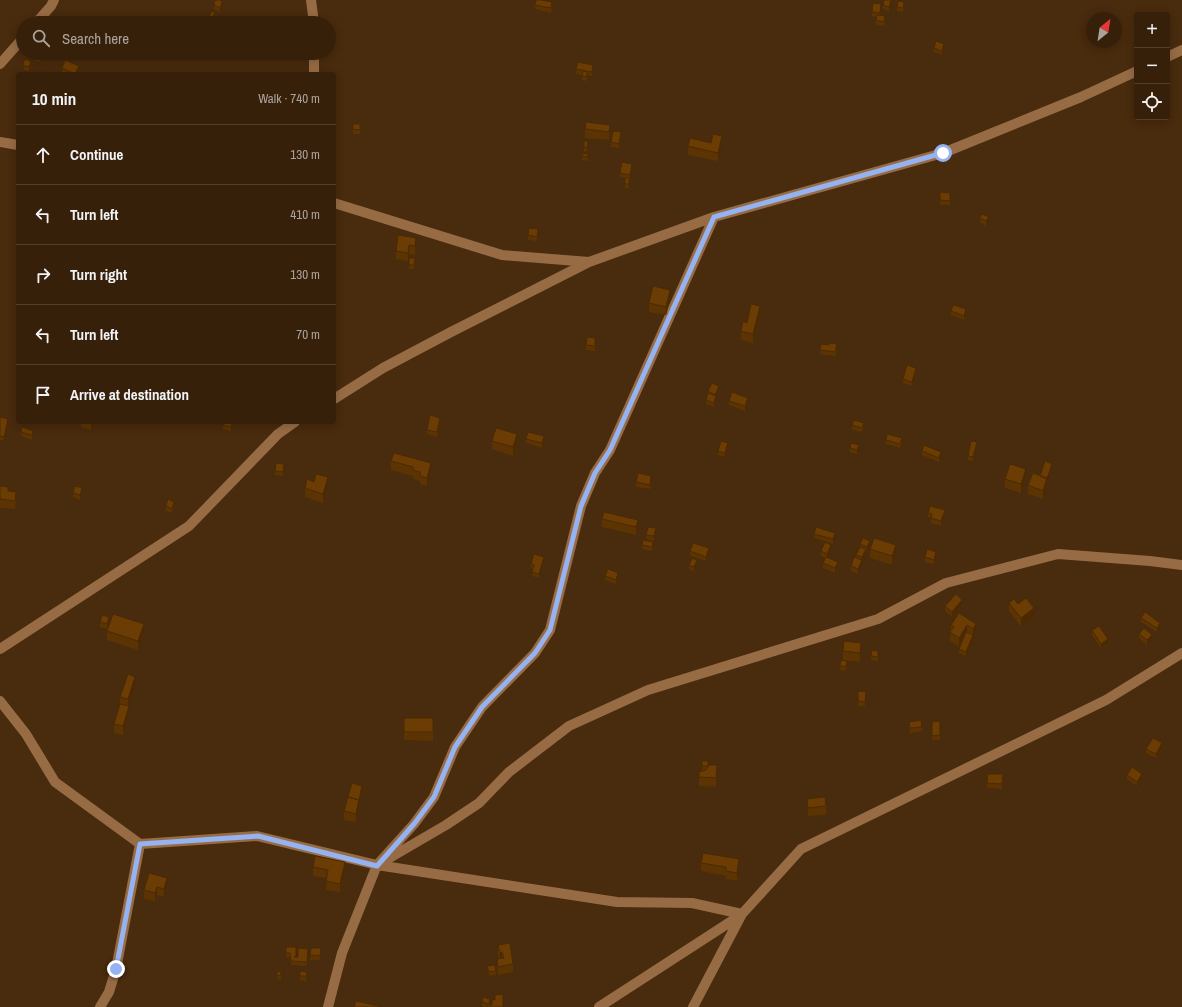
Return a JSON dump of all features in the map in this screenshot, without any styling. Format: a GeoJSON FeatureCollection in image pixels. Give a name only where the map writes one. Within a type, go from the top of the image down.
{"type":"FeatureCollection","features":[{"type":"Feature","properties":{"kind":"street"},"geometry":{"type":"LineString","coordinates":[[42,16],[54,0]]}},
{"type":"Feature","properties":{"kind":"street"},"geometry":{"type":"LineString","coordinates":[[311,0],[313,16]]}},
{"type":"Feature","properties":{"kind":"street"},"geometry":{"type":"LineString","coordinates":[[0,64],[16,46]]}},
{"type":"Feature","properties":{"kind":"street"},"geometry":{"type":"LineString","coordinates":[[1170,56],[1182,50]]}},
{"type":"Feature","properties":{"kind":"street"},"geometry":{"type":"LineString","coordinates":[[314,60],[314,72]]}},
{"type":"Feature","properties":{"kind":"street"},"geometry":{"type":"LineString","coordinates":[[336,398],[383,368],[589,262],[714,217],[943,153],[1081,97],[1134,72]]}},
{"type":"Feature","properties":{"kind":"street"},"geometry":{"type":"LineString","coordinates":[[0,142],[16,145]]}},
{"type":"Feature","properties":{"kind":"street"},"geometry":{"type":"LineString","coordinates":[[336,204],[502,255],[589,262]]}},
{"type":"Feature","properties":{"kind":"street"},"geometry":{"type":"LineString","coordinates":[[328,1007],[342,953],[377,866],[414,824],[434,797],[455,747],[482,707],[535,653],[550,630],[581,506],[595,473],[610,450],[714,217]]}},
{"type":"Feature","properties":{"kind":"street"},"geometry":{"type":"LineString","coordinates":[[0,649],[189,526],[278,434],[292,424]]}},
{"type":"Feature","properties":{"kind":"street"},"geometry":{"type":"LineString","coordinates":[[377,866],[446,825],[479,803],[509,772],[569,726],[648,690],[878,619],[946,583],[1058,554],[1182,565]]}},
{"type":"Feature","properties":{"kind":"street"},"geometry":{"type":"LineString","coordinates":[[692,1007],[742,914],[801,849],[1106,700],[1182,653]]}},
{"type":"Feature","properties":{"kind":"street"},"geometry":{"type":"LineString","coordinates":[[0,701],[26,734],[55,782],[140,844],[258,836],[377,866],[617,902],[692,903],[742,914]]}},
{"type":"Feature","properties":{"kind":"street"},"geometry":{"type":"LineString","coordinates":[[100,1007],[109,992],[116,969],[140,844]]}},
{"type":"Feature","properties":{"kind":"street"},"geometry":{"type":"LineString","coordinates":[[599,1007],[742,914]]}},
{"type":"Feature","properties":{"kind":"building"},"geometry":{"type":"Polygon","coordinates":[[[215,0],[220,0],[222,2],[220,8],[214,5],[215,0]]]}},
{"type":"Feature","properties":{"kind":"building"},"geometry":{"type":"Polygon","coordinates":[[[536,0],[552,2],[551,8],[535,5],[536,0]]]}},
{"type":"Feature","properties":{"kind":"building"},"geometry":{"type":"Polygon","coordinates":[[[884,0],[891,0],[889,7],[883,5],[884,0]]]}},
{"type":"Feature","properties":{"kind":"building"},"geometry":{"type":"Polygon","coordinates":[[[898,1],[904,2],[903,8],[897,7],[898,1]]]}},
{"type":"Feature","properties":{"kind":"building"},"geometry":{"type":"Polygon","coordinates":[[[873,3],[881,4],[880,13],[872,12],[873,3]]]}},
{"type":"Feature","properties":{"kind":"building"},"geometry":{"type":"Polygon","coordinates":[[[212,11],[215,13],[213,16],[209,16],[212,11]]]}},
{"type":"Feature","properties":{"kind":"building"},"geometry":{"type":"Polygon","coordinates":[[[877,15],[885,16],[884,22],[876,20],[877,15]]]}},
{"type":"Feature","properties":{"kind":"building"},"geometry":{"type":"Polygon","coordinates":[[[936,41],[944,44],[942,51],[934,48],[936,41]]]}},
{"type":"Feature","properties":{"kind":"building"},"geometry":{"type":"Polygon","coordinates":[[[28,60],[31,62],[29,67],[24,66],[23,61],[28,60]]]}},
{"type":"Feature","properties":{"kind":"building"},"geometry":{"type":"Polygon","coordinates":[[[65,60],[79,66],[76,72],[71,72],[62,68],[65,60]]]}},
{"type":"Feature","properties":{"kind":"building"},"geometry":{"type":"Polygon","coordinates":[[[578,62],[593,65],[592,72],[576,69],[578,62]]]}},
{"type":"Feature","properties":{"kind":"building"},"geometry":{"type":"Polygon","coordinates":[[[583,71],[587,72],[587,77],[582,76],[583,71]]]}},
{"type":"Feature","properties":{"kind":"building"},"geometry":{"type":"Polygon","coordinates":[[[586,122],[610,125],[609,132],[585,129],[586,122]]]}},
{"type":"Feature","properties":{"kind":"building"},"geometry":{"type":"Polygon","coordinates":[[[353,124],[360,124],[360,130],[353,129],[353,124]]]}},
{"type":"Feature","properties":{"kind":"building"},"geometry":{"type":"Polygon","coordinates":[[[613,131],[621,132],[619,144],[611,142],[613,131]]]}},
{"type":"Feature","properties":{"kind":"building"},"geometry":{"type":"Polygon","coordinates":[[[713,134],[722,136],[718,153],[688,146],[690,138],[711,143],[713,134]]]}},
{"type":"Feature","properties":{"kind":"building"},"geometry":{"type":"Polygon","coordinates":[[[584,141],[588,141],[587,148],[584,147],[584,141]]]}},
{"type":"Feature","properties":{"kind":"building"},"geometry":{"type":"Polygon","coordinates":[[[583,153],[588,154],[588,157],[582,156],[583,153]]]}},
{"type":"Feature","properties":{"kind":"building"},"geometry":{"type":"Polygon","coordinates":[[[622,162],[632,164],[630,175],[620,173],[622,162]]]}},
{"type":"Feature","properties":{"kind":"building"},"geometry":{"type":"Polygon","coordinates":[[[625,178],[629,178],[629,184],[625,184],[625,178]]]}},
{"type":"Feature","properties":{"kind":"building"},"geometry":{"type":"Polygon","coordinates":[[[940,192],[950,193],[950,201],[940,200],[940,192]]]}},
{"type":"Feature","properties":{"kind":"building"},"geometry":{"type":"Polygon","coordinates":[[[982,214],[989,217],[986,221],[980,218],[982,214]]]}},
{"type":"Feature","properties":{"kind":"building"},"geometry":{"type":"Polygon","coordinates":[[[529,228],[538,229],[537,237],[528,235],[529,228]]]}},
{"type":"Feature","properties":{"kind":"building"},"geometry":{"type":"Polygon","coordinates":[[[398,235],[416,238],[415,246],[409,245],[408,253],[396,251],[398,235]]]}},
{"type":"Feature","properties":{"kind":"building"},"geometry":{"type":"Polygon","coordinates":[[[409,258],[415,258],[414,265],[409,265],[409,258]]]}},
{"type":"Feature","properties":{"kind":"building"},"geometry":{"type":"Polygon","coordinates":[[[653,286],[670,290],[666,307],[649,303],[653,286]]]}},
{"type":"Feature","properties":{"kind":"building"},"geometry":{"type":"Polygon","coordinates":[[[751,304],[760,306],[753,334],[741,331],[743,321],[747,323],[751,304]]]}},
{"type":"Feature","properties":{"kind":"building"},"geometry":{"type":"Polygon","coordinates":[[[953,305],[966,309],[964,316],[951,311],[953,305]]]}},
{"type":"Feature","properties":{"kind":"building"},"geometry":{"type":"Polygon","coordinates":[[[587,337],[595,338],[595,346],[586,345],[587,337]]]}},
{"type":"Feature","properties":{"kind":"building"},"geometry":{"type":"Polygon","coordinates":[[[829,343],[837,344],[835,352],[820,350],[821,344],[829,345],[829,343]]]}},
{"type":"Feature","properties":{"kind":"building"},"geometry":{"type":"Polygon","coordinates":[[[907,365],[916,368],[912,382],[903,379],[907,365]]]}},
{"type":"Feature","properties":{"kind":"building"},"geometry":{"type":"Polygon","coordinates":[[[712,383],[719,386],[715,395],[708,391],[712,383]]]}},
{"type":"Feature","properties":{"kind":"building"},"geometry":{"type":"Polygon","coordinates":[[[732,392],[748,398],[745,406],[729,401],[732,392]]]}},
{"type":"Feature","properties":{"kind":"building"},"geometry":{"type":"Polygon","coordinates":[[[708,393],[716,396],[714,403],[706,400],[708,393]]]}},
{"type":"Feature","properties":{"kind":"building"},"geometry":{"type":"Polygon","coordinates":[[[430,415],[440,418],[437,432],[427,430],[430,415]]]}},
{"type":"Feature","properties":{"kind":"building"},"geometry":{"type":"Polygon","coordinates":[[[0,417],[8,419],[4,437],[0,436],[0,417]]]}},
{"type":"Feature","properties":{"kind":"building"},"geometry":{"type":"Polygon","coordinates":[[[854,420],[864,423],[862,428],[852,425],[854,420]]]}},
{"type":"Feature","properties":{"kind":"building"},"geometry":{"type":"Polygon","coordinates":[[[223,424],[232,424],[231,427],[223,424]]]}},
{"type":"Feature","properties":{"kind":"building"},"geometry":{"type":"Polygon","coordinates":[[[22,427],[33,431],[32,435],[21,432],[22,427]]]}},
{"type":"Feature","properties":{"kind":"building"},"geometry":{"type":"Polygon","coordinates":[[[496,428],[517,434],[513,447],[492,441],[496,428]]]}},
{"type":"Feature","properties":{"kind":"building"},"geometry":{"type":"Polygon","coordinates":[[[528,432],[544,436],[542,443],[526,439],[528,432]]]}},
{"type":"Feature","properties":{"kind":"building"},"geometry":{"type":"Polygon","coordinates":[[[887,434],[902,438],[900,444],[886,440],[887,434]]]}},
{"type":"Feature","properties":{"kind":"building"},"geometry":{"type":"Polygon","coordinates":[[[721,441],[728,443],[725,453],[718,451],[721,441]]]}},
{"type":"Feature","properties":{"kind":"building"},"geometry":{"type":"Polygon","coordinates":[[[971,441],[977,442],[973,457],[968,456],[971,441]]]}},
{"type":"Feature","properties":{"kind":"building"},"geometry":{"type":"Polygon","coordinates":[[[851,443],[859,445],[857,450],[850,448],[851,443]]]}},
{"type":"Feature","properties":{"kind":"building"},"geometry":{"type":"Polygon","coordinates":[[[924,445],[941,452],[939,458],[922,451],[924,445]]]}},
{"type":"Feature","properties":{"kind":"building"},"geometry":{"type":"Polygon","coordinates":[[[394,453],[431,463],[427,478],[420,476],[420,472],[413,470],[413,467],[391,461],[394,453]]]}},
{"type":"Feature","properties":{"kind":"building"},"geometry":{"type":"Polygon","coordinates":[[[1045,461],[1052,464],[1047,479],[1040,476],[1045,461]]]}},
{"type":"Feature","properties":{"kind":"building"},"geometry":{"type":"Polygon","coordinates":[[[276,463],[284,464],[283,472],[275,471],[276,463]]]}},
{"type":"Feature","properties":{"kind":"building"},"geometry":{"type":"Polygon","coordinates":[[[1010,464],[1026,469],[1021,484],[1005,479],[1010,464]]]}},
{"type":"Feature","properties":{"kind":"building"},"geometry":{"type":"Polygon","coordinates":[[[638,473],[651,476],[650,485],[636,482],[638,473]]]}},
{"type":"Feature","properties":{"kind":"building"},"geometry":{"type":"Polygon","coordinates":[[[1033,473],[1047,478],[1043,491],[1028,485],[1033,473]]]}},
{"type":"Feature","properties":{"kind":"building"},"geometry":{"type":"Polygon","coordinates":[[[316,474],[328,477],[323,494],[305,488],[307,479],[314,482],[316,474]]]}},
{"type":"Feature","properties":{"kind":"building"},"geometry":{"type":"Polygon","coordinates":[[[0,486],[8,487],[8,491],[16,492],[15,501],[0,499],[0,486]]]}},
{"type":"Feature","properties":{"kind":"building"},"geometry":{"type":"Polygon","coordinates":[[[75,486],[82,488],[80,495],[73,493],[75,486]]]}},
{"type":"Feature","properties":{"kind":"building"},"geometry":{"type":"Polygon","coordinates":[[[168,499],[174,502],[172,509],[166,506],[168,499]]]}},
{"type":"Feature","properties":{"kind":"building"},"geometry":{"type":"Polygon","coordinates":[[[930,506],[945,510],[941,521],[931,518],[932,514],[928,513],[930,506]]]}},
{"type":"Feature","properties":{"kind":"building"},"geometry":{"type":"Polygon","coordinates":[[[604,512],[638,520],[636,527],[602,519],[604,512]]]}},
{"type":"Feature","properties":{"kind":"building"},"geometry":{"type":"Polygon","coordinates":[[[648,527],[656,528],[654,536],[646,535],[648,527]]]}},
{"type":"Feature","properties":{"kind":"building"},"geometry":{"type":"Polygon","coordinates":[[[816,527],[835,533],[833,539],[814,534],[816,527]]]}},
{"type":"Feature","properties":{"kind":"building"},"geometry":{"type":"Polygon","coordinates":[[[863,538],[870,541],[867,547],[860,544],[863,538]]]}},
{"type":"Feature","properties":{"kind":"building"},"geometry":{"type":"Polygon","coordinates":[[[874,538],[896,545],[892,556],[870,549],[874,538]]]}},
{"type":"Feature","properties":{"kind":"building"},"geometry":{"type":"Polygon","coordinates":[[[643,540],[653,542],[652,547],[642,545],[643,540]]]}},
{"type":"Feature","properties":{"kind":"building"},"geometry":{"type":"Polygon","coordinates":[[[825,542],[831,545],[827,554],[821,551],[825,542]]]}},
{"type":"Feature","properties":{"kind":"building"},"geometry":{"type":"Polygon","coordinates":[[[693,543],[709,548],[706,557],[690,551],[693,543]]]}},
{"type":"Feature","properties":{"kind":"building"},"geometry":{"type":"Polygon","coordinates":[[[860,547],[866,549],[862,557],[856,555],[860,547]]]}},
{"type":"Feature","properties":{"kind":"building"},"geometry":{"type":"Polygon","coordinates":[[[927,549],[936,552],[934,560],[925,557],[927,549]]]}},
{"type":"Feature","properties":{"kind":"building"},"geometry":{"type":"Polygon","coordinates":[[[534,554],[544,557],[539,574],[532,572],[534,565],[531,564],[534,554]]]}},
{"type":"Feature","properties":{"kind":"building"},"geometry":{"type":"Polygon","coordinates":[[[826,557],[838,562],[835,568],[823,563],[826,557]]]}},
{"type":"Feature","properties":{"kind":"building"},"geometry":{"type":"Polygon","coordinates":[[[854,557],[862,560],[858,569],[851,566],[854,557]]]}},
{"type":"Feature","properties":{"kind":"building"},"geometry":{"type":"Polygon","coordinates":[[[692,558],[697,560],[694,567],[689,565],[692,558]]]}},
{"type":"Feature","properties":{"kind":"building"},"geometry":{"type":"Polygon","coordinates":[[[608,569],[618,573],[616,580],[605,576],[608,569]]]}},
{"type":"Feature","properties":{"kind":"building"},"geometry":{"type":"Polygon","coordinates":[[[956,594],[962,600],[952,612],[945,606],[956,594]]]}},
{"type":"Feature","properties":{"kind":"building"},"geometry":{"type":"Polygon","coordinates":[[[1026,598],[1034,608],[1021,618],[1009,603],[1014,599],[1018,604],[1026,598]]]}},
{"type":"Feature","properties":{"kind":"building"},"geometry":{"type":"Polygon","coordinates":[[[1145,612],[1160,623],[1157,628],[1141,618],[1145,612]]]}},
{"type":"Feature","properties":{"kind":"building"},"geometry":{"type":"Polygon","coordinates":[[[959,613],[976,624],[973,629],[967,625],[959,638],[950,632],[954,627],[951,625],[959,613]]]}},
{"type":"Feature","properties":{"kind":"building"},"geometry":{"type":"Polygon","coordinates":[[[113,614],[144,624],[138,641],[107,631],[113,614]]]}},
{"type":"Feature","properties":{"kind":"building"},"geometry":{"type":"Polygon","coordinates":[[[102,615],[109,617],[107,624],[100,622],[102,615]]]}},
{"type":"Feature","properties":{"kind":"building"},"geometry":{"type":"Polygon","coordinates":[[[1099,626],[1108,639],[1101,644],[1092,630],[1099,626]]]}},
{"type":"Feature","properties":{"kind":"building"},"geometry":{"type":"Polygon","coordinates":[[[1144,628],[1152,635],[1147,640],[1139,634],[1144,628]]]}},
{"type":"Feature","properties":{"kind":"building"},"geometry":{"type":"Polygon","coordinates":[[[966,632],[973,635],[966,652],[959,649],[966,632]]]}},
{"type":"Feature","properties":{"kind":"building"},"geometry":{"type":"Polygon","coordinates":[[[844,641],[861,643],[860,653],[843,651],[844,641]]]}},
{"type":"Feature","properties":{"kind":"building"},"geometry":{"type":"Polygon","coordinates":[[[872,650],[878,651],[878,657],[871,656],[872,650]]]}},
{"type":"Feature","properties":{"kind":"building"},"geometry":{"type":"Polygon","coordinates":[[[841,660],[847,661],[846,667],[840,666],[841,660]]]}},
{"type":"Feature","properties":{"kind":"building"},"geometry":{"type":"Polygon","coordinates":[[[128,674],[135,677],[128,699],[120,697],[128,674]]]}},
{"type":"Feature","properties":{"kind":"building"},"geometry":{"type":"Polygon","coordinates":[[[858,691],[866,692],[865,702],[858,701],[858,691]]]}},
{"type":"Feature","properties":{"kind":"building"},"geometry":{"type":"Polygon","coordinates":[[[120,704],[129,706],[123,726],[114,724],[120,704]]]}},
{"type":"Feature","properties":{"kind":"building"},"geometry":{"type":"Polygon","coordinates":[[[404,718],[433,718],[433,732],[404,732],[404,718]]]}},
{"type":"Feature","properties":{"kind":"building"},"geometry":{"type":"Polygon","coordinates":[[[921,720],[922,727],[910,728],[909,722],[921,720]]]}},
{"type":"Feature","properties":{"kind":"building"},"geometry":{"type":"Polygon","coordinates":[[[940,721],[940,735],[932,736],[932,722],[940,721]]]}},
{"type":"Feature","properties":{"kind":"building"},"geometry":{"type":"Polygon","coordinates":[[[1153,738],[1162,743],[1156,754],[1146,749],[1153,738]]]}},
{"type":"Feature","properties":{"kind":"building"},"geometry":{"type":"Polygon","coordinates":[[[702,761],[708,761],[708,766],[702,766],[702,761]]]}},
{"type":"Feature","properties":{"kind":"building"},"geometry":{"type":"Polygon","coordinates":[[[709,765],[717,765],[716,778],[699,777],[699,772],[706,770],[709,765]]]}},
{"type":"Feature","properties":{"kind":"building"},"geometry":{"type":"Polygon","coordinates":[[[1132,767],[1142,774],[1137,782],[1127,775],[1132,767]]]}},
{"type":"Feature","properties":{"kind":"building"},"geometry":{"type":"Polygon","coordinates":[[[988,774],[1003,774],[1002,784],[987,783],[988,774]]]}},
{"type":"Feature","properties":{"kind":"building"},"geometry":{"type":"Polygon","coordinates":[[[352,783],[362,786],[359,800],[348,797],[352,783]]]}},
{"type":"Feature","properties":{"kind":"building"},"geometry":{"type":"Polygon","coordinates":[[[348,797],[359,800],[356,814],[344,811],[348,797]]]}},
{"type":"Feature","properties":{"kind":"building"},"geometry":{"type":"Polygon","coordinates":[[[825,797],[826,806],[808,808],[807,799],[825,797]]]}},
{"type":"Feature","properties":{"kind":"building"},"geometry":{"type":"Polygon","coordinates":[[[703,853],[739,859],[737,873],[726,871],[726,867],[701,863],[703,853]]]}},
{"type":"Feature","properties":{"kind":"building"},"geometry":{"type":"Polygon","coordinates":[[[315,856],[345,862],[340,884],[326,881],[328,870],[313,867],[315,856]]]}},
{"type":"Feature","properties":{"kind":"building"},"geometry":{"type":"Polygon","coordinates":[[[149,873],[167,878],[164,889],[157,887],[155,893],[144,890],[149,873]]]}},
{"type":"Feature","properties":{"kind":"building"},"geometry":{"type":"Polygon","coordinates":[[[510,943],[513,964],[498,967],[497,959],[504,958],[502,952],[500,953],[498,945],[510,943]]]}},
{"type":"Feature","properties":{"kind":"building"},"geometry":{"type":"Polygon","coordinates":[[[286,947],[296,947],[296,956],[294,957],[298,957],[298,948],[308,949],[307,962],[291,961],[290,953],[286,953],[286,947]]]}},
{"type":"Feature","properties":{"kind":"building"},"geometry":{"type":"Polygon","coordinates":[[[311,948],[321,948],[320,956],[310,955],[311,948]]]}},
{"type":"Feature","properties":{"kind":"building"},"geometry":{"type":"Polygon","coordinates":[[[495,965],[496,971],[489,972],[487,966],[495,965]]]}},
{"type":"Feature","properties":{"kind":"building"},"geometry":{"type":"Polygon","coordinates":[[[277,971],[281,972],[281,976],[277,975],[277,971]]]}},
{"type":"Feature","properties":{"kind":"building"},"geometry":{"type":"Polygon","coordinates":[[[300,971],[307,972],[306,976],[300,976],[300,971]]]}},
{"type":"Feature","properties":{"kind":"building"},"geometry":{"type":"Polygon","coordinates":[[[503,994],[503,1007],[487,1007],[487,1005],[492,1005],[492,1000],[495,1000],[495,995],[503,994]]]}},
{"type":"Feature","properties":{"kind":"building"},"geometry":{"type":"Polygon","coordinates":[[[483,997],[490,999],[489,1004],[482,1002],[483,997]]]}},
{"type":"Feature","properties":{"kind":"building"},"geometry":{"type":"Polygon","coordinates":[[[356,1001],[383,1007],[354,1007],[356,1001]]]}},
{"type":"Feature","properties":{"kind":"route"},"geometry":{"type":"LineString","coordinates":[[116,969],[140,844],[258,836],[377,866],[414,824],[434,797],[455,747],[482,707],[535,653],[550,630],[581,506],[595,473],[610,450],[714,217],[943,153]]}}]}
